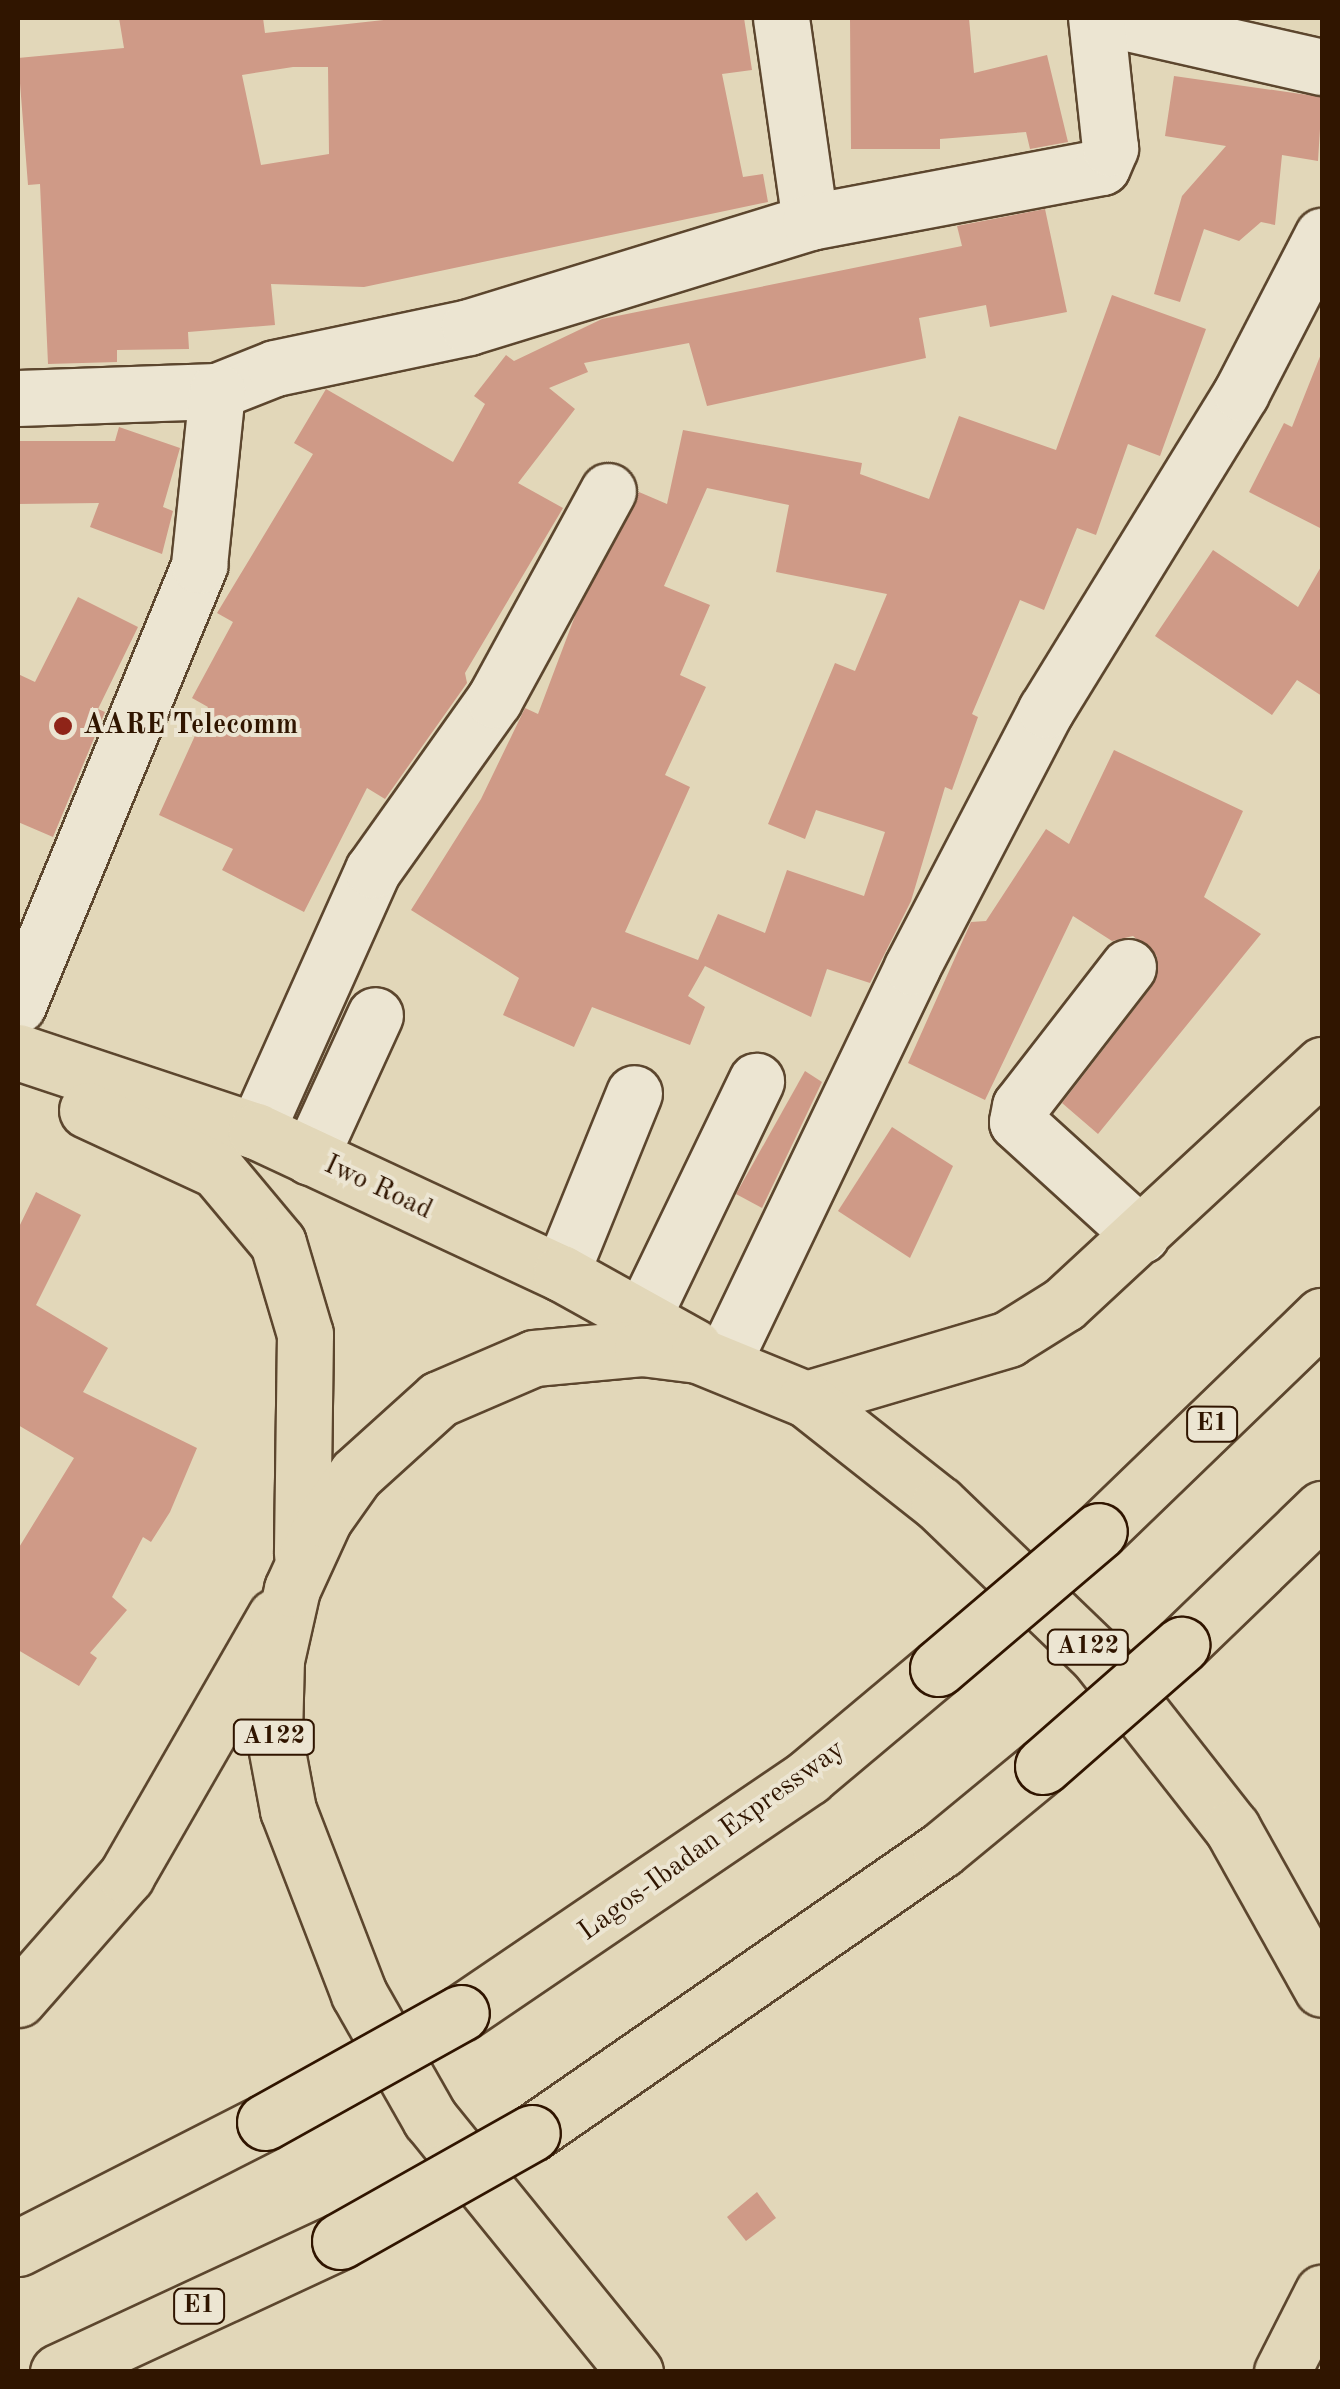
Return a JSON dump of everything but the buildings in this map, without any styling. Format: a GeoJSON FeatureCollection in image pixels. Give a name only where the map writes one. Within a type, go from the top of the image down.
{"type":"FeatureCollection","features":[{"type":"Feature","properties":{"kind":"highway","name":"Iwo Road"},"geometry":{"type":"LineString","coordinates":[[18,1052],[256,1131],[562,1273],[722,1364]]}},
{"type":"Feature","properties":{"kind":"highway"},"geometry":{"type":"LineString","coordinates":[[806,1399],[1008,1338],[1064,1304],[1322,1065]]}},
{"type":"Feature","properties":{"kind":"highway","name":"A122"},"geometry":{"type":"LineString","coordinates":[[18,1089],[118,1120],[217,1170],[278,1243],[304,1334],[297,1578]]}},
{"type":"Feature","properties":{"kind":"highway","name":"Lagos-Ibadan Expressway"},"geometry":{"type":"LineString","coordinates":[[18,2248],[264,2122],[461,2013],[776,1800],[1098,1531],[1322,1316]]}},
{"type":"Feature","properties":{"kind":"highway","name":"A122"},"geometry":{"type":"LineString","coordinates":[[635,2372],[430,2119],[315,1896],[274,1735],[276,1660],[297,1578],[324,1518],[394,1432],[490,1374],[534,1358],[608,1349],[722,1364],[806,1399],[940,1504],[1097,1656],[1232,1828],[1322,1989]]}},
{"type":"Feature","properties":{"kind":"highway","name":"E1"},"geometry":{"type":"LineString","coordinates":[[58,2372],[340,2241],[532,2133],[941,1850],[1181,1646],[1322,1509]]}},
{"type":"Feature","properties":{"kind":"highway"},"geometry":{"type":"LineString","coordinates":[[18,1999],[126,1876],[297,1578]]}},
{"type":"Feature","properties":{"kind":"highway"},"geometry":{"type":"LineString","coordinates":[[1282,2372],[1322,2292]]}},
{"type":"Feature","properties":{"kind":"street"},"geometry":{"type":"LineString","coordinates":[[781,18],[810,222]]}},
{"type":"Feature","properties":{"kind":"street"},"geometry":{"type":"LineString","coordinates":[[18,398],[217,391],[276,368],[469,327],[810,222],[1102,167],[1110,148],[1096,18]]}},
{"type":"Feature","properties":{"kind":"street"},"geometry":{"type":"LineString","coordinates":[[1106,18],[1322,68]]}},
{"type":"Feature","properties":{"kind":"street"},"geometry":{"type":"LineString","coordinates":[[722,1364],[912,967],[1046,710],[1240,393],[1322,236]]}},
{"type":"Feature","properties":{"kind":"street"},"geometry":{"type":"LineString","coordinates":[[18,1004],[198,565],[217,391]]}},
{"type":"Feature","properties":{"kind":"street"},"geometry":{"type":"LineString","coordinates":[[256,1131],[374,870],[494,700],[608,492]]}},
{"type":"Feature","properties":{"kind":"street"},"geometry":{"type":"LineString","coordinates":[[1128,967],[1020,1106],[1017,1122],[1141,1235]]}},
{"type":"Feature","properties":{"kind":"street"},"geometry":{"type":"LineString","coordinates":[[310,1156],[376,1016]]}},
{"type":"Feature","properties":{"kind":"street"},"geometry":{"type":"LineString","coordinates":[[642,1316],[756,1081]]}},
{"type":"Feature","properties":{"kind":"street"},"geometry":{"type":"LineString","coordinates":[[562,1273],[634,1094]]}},
{"type":"Feature","properties":{"kind":"place","name":"AARE Telecomm"},"geometry":{"type":"Point","coordinates":[63,726]}}]}
